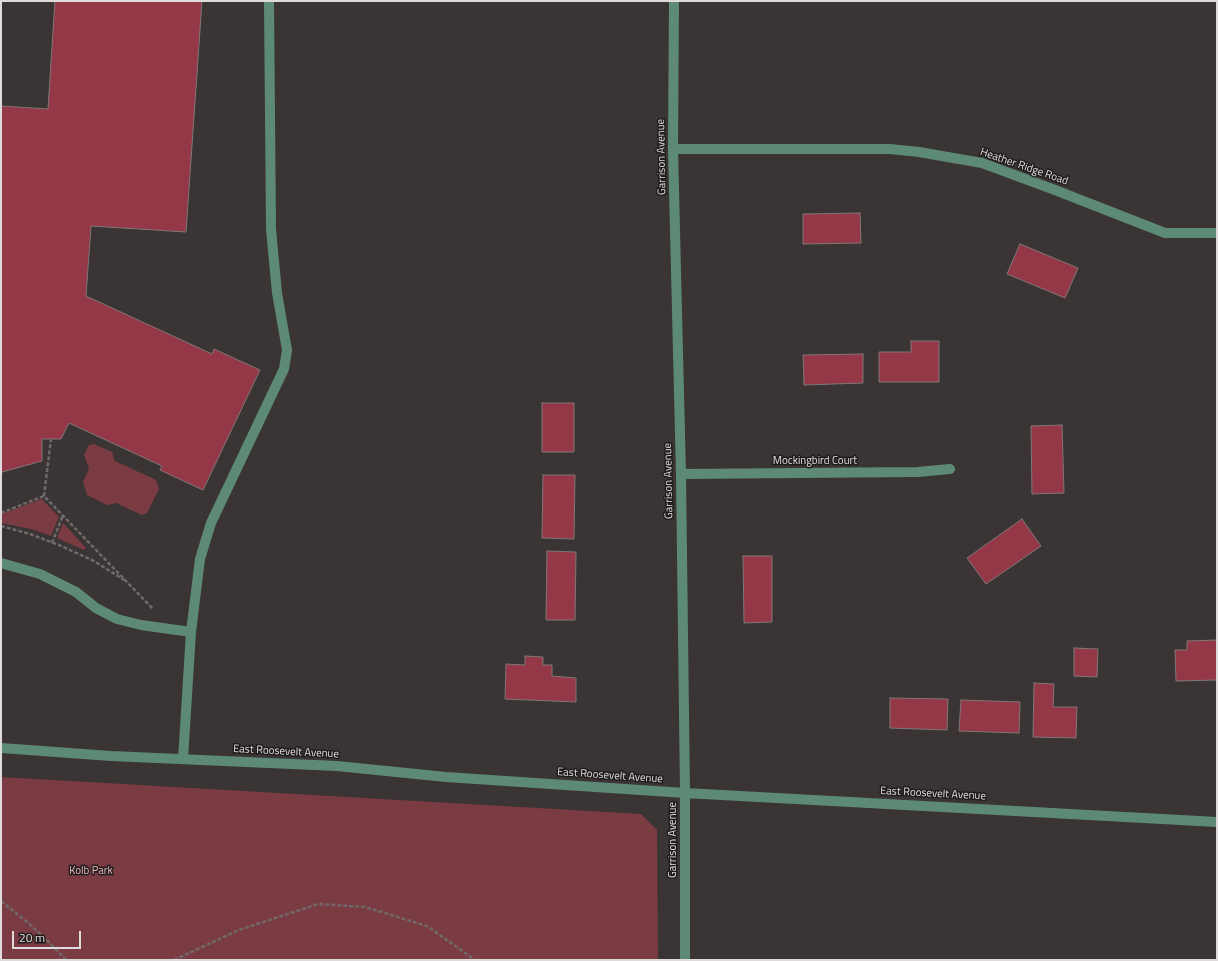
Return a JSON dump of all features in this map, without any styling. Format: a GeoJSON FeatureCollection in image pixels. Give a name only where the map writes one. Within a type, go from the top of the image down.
{"type":"FeatureCollection","features":[{"type":"Feature","properties":{"kind":"street"},"geometry":{"type":"LineString","coordinates":[[183,759],[191,632],[200,559],[211,523],[284,368],[287,350],[277,293],[271,229],[269,1]]}},
{"type":"Feature","properties":{"kind":"street","name":"Garrison Avenue"},"geometry":{"type":"LineString","coordinates":[[674,1],[673,149],[681,474],[685,792],[685,960]]}},
{"type":"Feature","properties":{"kind":"street","name":"Heather Ridge Road"},"geometry":{"type":"LineString","coordinates":[[673,149],[883,149],[920,152],[982,163],[1165,233],[1217,233]]}},
{"type":"Feature","properties":{"kind":"street","name":"Mockingbird Court"},"geometry":{"type":"LineString","coordinates":[[681,474],[918,472],[950,469]]}},
{"type":"Feature","properties":{"kind":"street"},"geometry":{"type":"LineString","coordinates":[[1,563],[40,574],[76,592],[96,608],[117,619],[141,625],[191,632]]}},
{"type":"Feature","properties":{"kind":"street","name":"East Roosevelt Avenue"},"geometry":{"type":"LineString","coordinates":[[1,748],[112,756],[337,766],[446,777],[1217,822]]}},
{"type":"Feature","properties":{"kind":"path"},"geometry":{"type":"LineString","coordinates":[[44,496],[51,439]]}},
{"type":"Feature","properties":{"kind":"path"},"geometry":{"type":"LineString","coordinates":[[1,513],[44,496]]}},
{"type":"Feature","properties":{"kind":"path"},"geometry":{"type":"LineString","coordinates":[[44,496],[173,629]]}},
{"type":"Feature","properties":{"kind":"path"},"geometry":{"type":"LineString","coordinates":[[52,543],[63,515]]}},
{"type":"Feature","properties":{"kind":"path"},"geometry":{"type":"LineString","coordinates":[[1,526],[30,534],[94,561],[128,582]]}},
{"type":"Feature","properties":{"kind":"path"},"geometry":{"type":"LineString","coordinates":[[1,902],[26,921],[66,960]]}},
{"type":"Feature","properties":{"kind":"path"},"geometry":{"type":"LineString","coordinates":[[174,960],[239,930],[318,904],[365,907],[427,926],[475,960]]}},
{"type":"Feature","properties":{"kind":"green space"},"geometry":{"type":"Polygon","coordinates":[[[94,444],[112,452],[115,461],[156,480],[159,489],[147,513],[142,515],[116,503],[107,505],[87,495],[83,482],[89,469],[84,455],[89,445],[94,444]]]}},
{"type":"Feature","properties":{"kind":"green space"},"geometry":{"type":"Polygon","coordinates":[[[42,499],[59,517],[51,536],[31,529],[1,523],[1,514],[42,499]]]}},
{"type":"Feature","properties":{"kind":"green space"},"geometry":{"type":"Polygon","coordinates":[[[63,523],[86,548],[84,550],[57,538],[63,523]]]}},
{"type":"Feature","properties":{"kind":"green space","name":"Kolb Park"},"geometry":{"type":"Polygon","coordinates":[[[1,777],[641,814],[657,830],[658,960],[1,960],[1,777]]]}},
{"type":"Feature","properties":{"kind":"building"},"geometry":{"type":"Polygon","coordinates":[[[55,1],[202,1],[186,232],[91,226],[86,296],[212,354],[214,349],[260,370],[203,490],[160,470],[162,466],[69,423],[61,439],[42,439],[42,461],[2,472],[1,480],[1,106],[48,109],[55,1]]]}},
{"type":"Feature","properties":{"kind":"building"},"geometry":{"type":"Polygon","coordinates":[[[860,213],[861,243],[803,244],[803,214],[860,213]]]}},
{"type":"Feature","properties":{"kind":"building"},"geometry":{"type":"Polygon","coordinates":[[[1020,244],[1078,268],[1065,298],[1007,274],[1020,244]]]}},
{"type":"Feature","properties":{"kind":"building"},"geometry":{"type":"Polygon","coordinates":[[[911,341],[939,341],[939,382],[879,382],[879,352],[911,352],[911,341]]]}},
{"type":"Feature","properties":{"kind":"building"},"geometry":{"type":"Polygon","coordinates":[[[863,354],[863,383],[804,385],[803,355],[863,354]]]}},
{"type":"Feature","properties":{"kind":"building"},"geometry":{"type":"Polygon","coordinates":[[[542,403],[574,403],[574,452],[542,452],[542,403]]]}},
{"type":"Feature","properties":{"kind":"building"},"geometry":{"type":"Polygon","coordinates":[[[1062,425],[1064,493],[1032,494],[1031,426],[1062,425]]]}},
{"type":"Feature","properties":{"kind":"building"},"geometry":{"type":"Polygon","coordinates":[[[543,475],[575,475],[574,539],[542,538],[543,475]]]}},
{"type":"Feature","properties":{"kind":"building"},"geometry":{"type":"Polygon","coordinates":[[[1022,519],[1041,546],[986,584],[967,558],[1022,519]]]}},
{"type":"Feature","properties":{"kind":"building"},"geometry":{"type":"Polygon","coordinates":[[[547,551],[576,552],[575,620],[546,620],[547,551]]]}},
{"type":"Feature","properties":{"kind":"building"},"geometry":{"type":"Polygon","coordinates":[[[743,556],[772,556],[772,622],[744,623],[743,556]]]}},
{"type":"Feature","properties":{"kind":"building"},"geometry":{"type":"Polygon","coordinates":[[[1217,640],[1217,680],[1176,681],[1175,650],[1187,650],[1187,641],[1217,640]]]}},
{"type":"Feature","properties":{"kind":"building"},"geometry":{"type":"Polygon","coordinates":[[[1074,648],[1098,649],[1097,677],[1074,676],[1074,648]]]}},
{"type":"Feature","properties":{"kind":"building"},"geometry":{"type":"Polygon","coordinates":[[[525,656],[543,657],[543,665],[552,665],[552,676],[576,678],[576,702],[505,699],[506,664],[525,665],[525,656]]]}},
{"type":"Feature","properties":{"kind":"building"},"geometry":{"type":"Polygon","coordinates":[[[1034,683],[1054,684],[1053,707],[1077,707],[1076,738],[1033,737],[1034,683]]]}},
{"type":"Feature","properties":{"kind":"building"},"geometry":{"type":"Polygon","coordinates":[[[890,698],[948,699],[947,730],[890,728],[890,698]]]}},
{"type":"Feature","properties":{"kind":"building"},"geometry":{"type":"Polygon","coordinates":[[[961,700],[1020,702],[1019,733],[959,731],[961,700]]]}}]}
